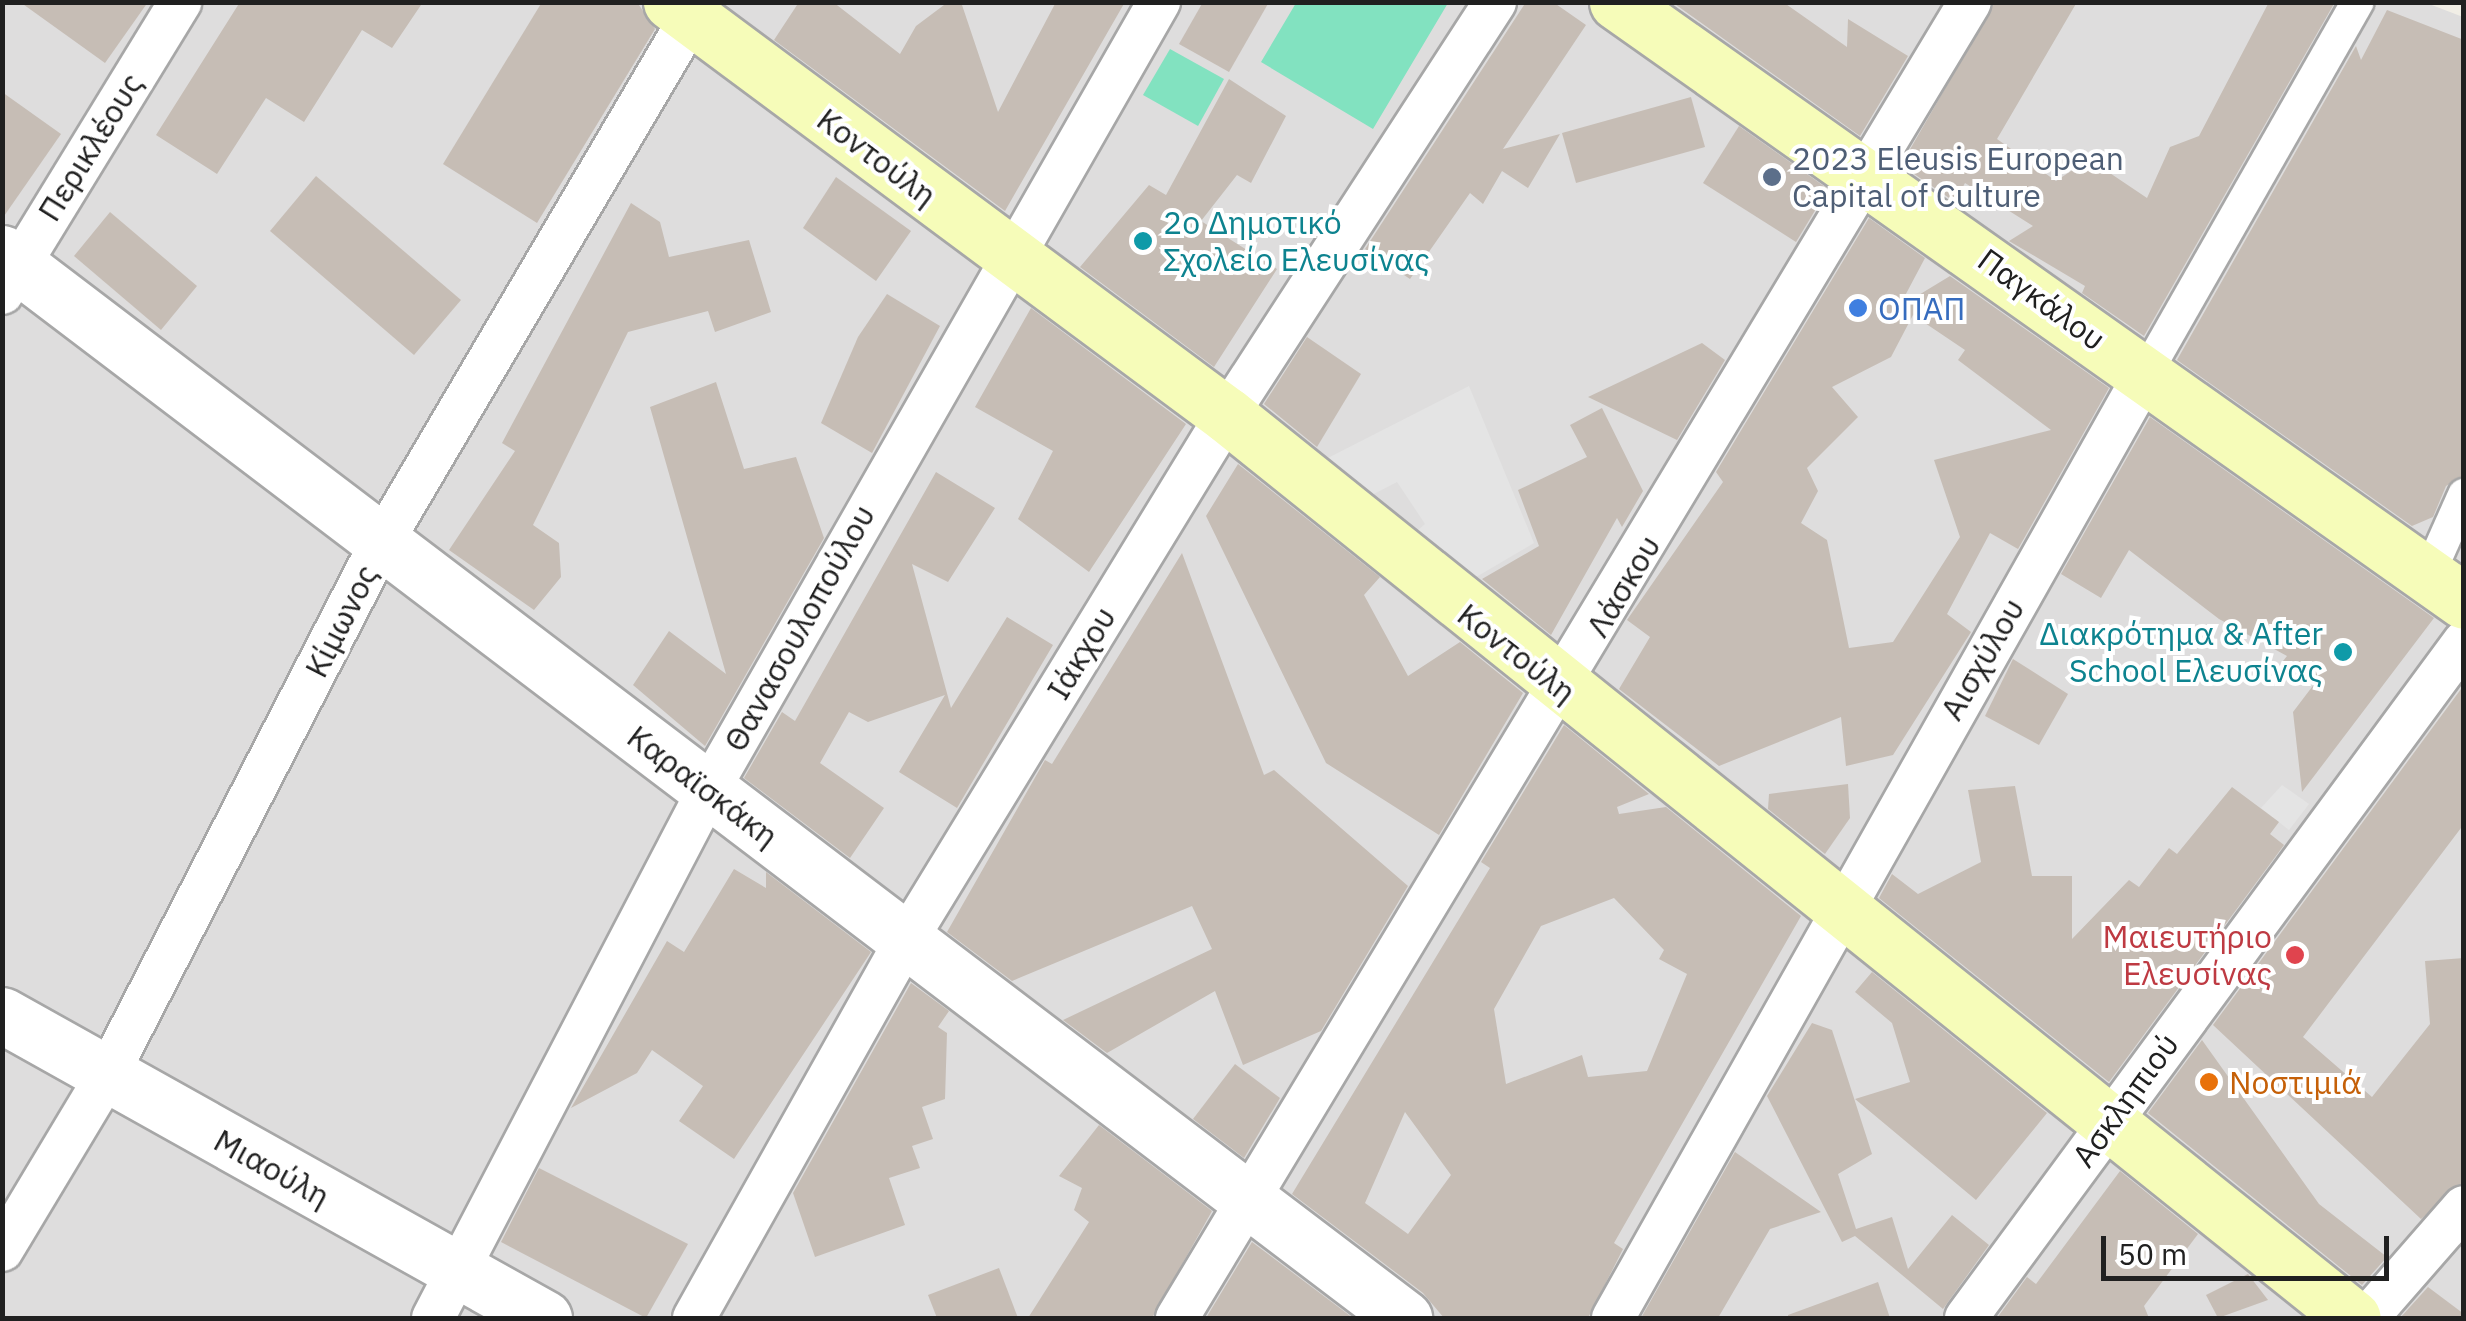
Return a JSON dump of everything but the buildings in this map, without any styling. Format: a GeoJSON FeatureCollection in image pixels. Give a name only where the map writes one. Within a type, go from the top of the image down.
{"type":"FeatureCollection","features":[{"type":"Feature","properties":{"kind":"main road","name":"Παγκάλου"},"geometry":{"type":"LineString","coordinates":[[1617,2],[1868,174],[2446,588]]}},
{"type":"Feature","properties":{"kind":"main road","name":"Κοντούλη"},"geometry":{"type":"LineString","coordinates":[[687,8],[1009,257],[1227,415],[2106,1125],[2353,1318]]}},
{"type":"Feature","properties":{"kind":"street","name":"Περικλέους"},"geometry":{"type":"LineString","coordinates":[[7,270],[180,2]]}},
{"type":"Feature","properties":{"kind":"street","name":"Θανασουλοπούλου"},"geometry":{"type":"LineString","coordinates":[[446,1296],[709,789],[1009,257],[1159,2]]}},
{"type":"Feature","properties":{"kind":"street","name":"Ιάκχου"},"geometry":{"type":"LineString","coordinates":[[694,1318],[906,940],[1227,415],[1495,2]]}},
{"type":"Feature","properties":{"kind":"street","name":"Λάσκου"},"geometry":{"type":"LineString","coordinates":[[1177,1318],[1562,688],[1970,2]]}},
{"type":"Feature","properties":{"kind":"street","name":"Αισχύλου"},"geometry":{"type":"LineString","coordinates":[[1613,1318],[1838,910],[2358,2]]}},
{"type":"Feature","properties":{"kind":"street","name":"Κίμωνος"},"geometry":{"type":"LineString","coordinates":[[2,1250],[106,1075],[380,547],[687,8]]}},
{"type":"Feature","properties":{"kind":"street","name":"Καραϊσκάκη"},"geometry":{"type":"LineString","coordinates":[[7,270],[709,789],[1404,1318]]}},
{"type":"Feature","properties":{"kind":"street"},"geometry":{"type":"LineString","coordinates":[[2446,588],[2464,496]]}},
{"type":"Feature","properties":{"kind":"street","name":"Ασκληπιού"},"geometry":{"type":"LineString","coordinates":[[1966,1318],[2464,642]]}},
{"type":"Feature","properties":{"kind":"street","name":"Μιαούλη"},"geometry":{"type":"LineString","coordinates":[[2,1014],[106,1075],[446,1296],[544,1318]]}},
{"type":"Feature","properties":{"kind":"street"},"geometry":{"type":"LineString","coordinates":[[2366,1318],[2464,1207]]}},
{"type":"Feature","properties":{"kind":"shaded area"},"geometry":{"type":"Polygon","coordinates":[[[2424,2],[2463,17],[2463,1318],[3,1318],[3,3],[2424,2]]]}},
{"type":"Feature","properties":{"kind":"shaded area"},"geometry":{"type":"Polygon","coordinates":[[[1469,386],[1534,543],[1466,583],[1410,537],[1425,524],[1397,482],[1366,498],[1320,462],[1469,386]]]}},
{"type":"Feature","properties":{"kind":"shaded area"},"geometry":{"type":"Polygon","coordinates":[[[2282,785],[2309,804],[2289,830],[2261,808],[2282,785]]]}},
{"type":"Feature","properties":{"kind":"green space"},"geometry":{"type":"Polygon","coordinates":[[[1296,2],[1448,3],[1373,129],[1261,62],[1296,2]]]}},
{"type":"Feature","properties":{"kind":"green space"},"geometry":{"type":"Polygon","coordinates":[[[1170,49],[1224,79],[1198,126],[1143,95],[1170,49]]]}},
{"type":"Feature","properties":{"kind":"place","name":"2023 Eleusis European Capital of Culture"},"geometry":{"type":"Point","coordinates":[1772,177]}},
{"type":"Feature","properties":{"kind":"place","name":"2ο Δημοτικό Σχολείο Ελευσίνας"},"geometry":{"type":"Point","coordinates":[1143,241]}},
{"type":"Feature","properties":{"kind":"place","name":"ΟΠΑΠ"},"geometry":{"type":"Point","coordinates":[1858,308]}},
{"type":"Feature","properties":{"kind":"place","name":"Διακρότημα & After School Ελευσίνας"},"geometry":{"type":"Point","coordinates":[2343,652]}},
{"type":"Feature","properties":{"kind":"place","name":"Μαιευτήριο Ελευσίνας"},"geometry":{"type":"Point","coordinates":[2295,955]}},
{"type":"Feature","properties":{"kind":"place","name":"Νοστιμιά"},"geometry":{"type":"Point","coordinates":[2209,1082]}}]}
